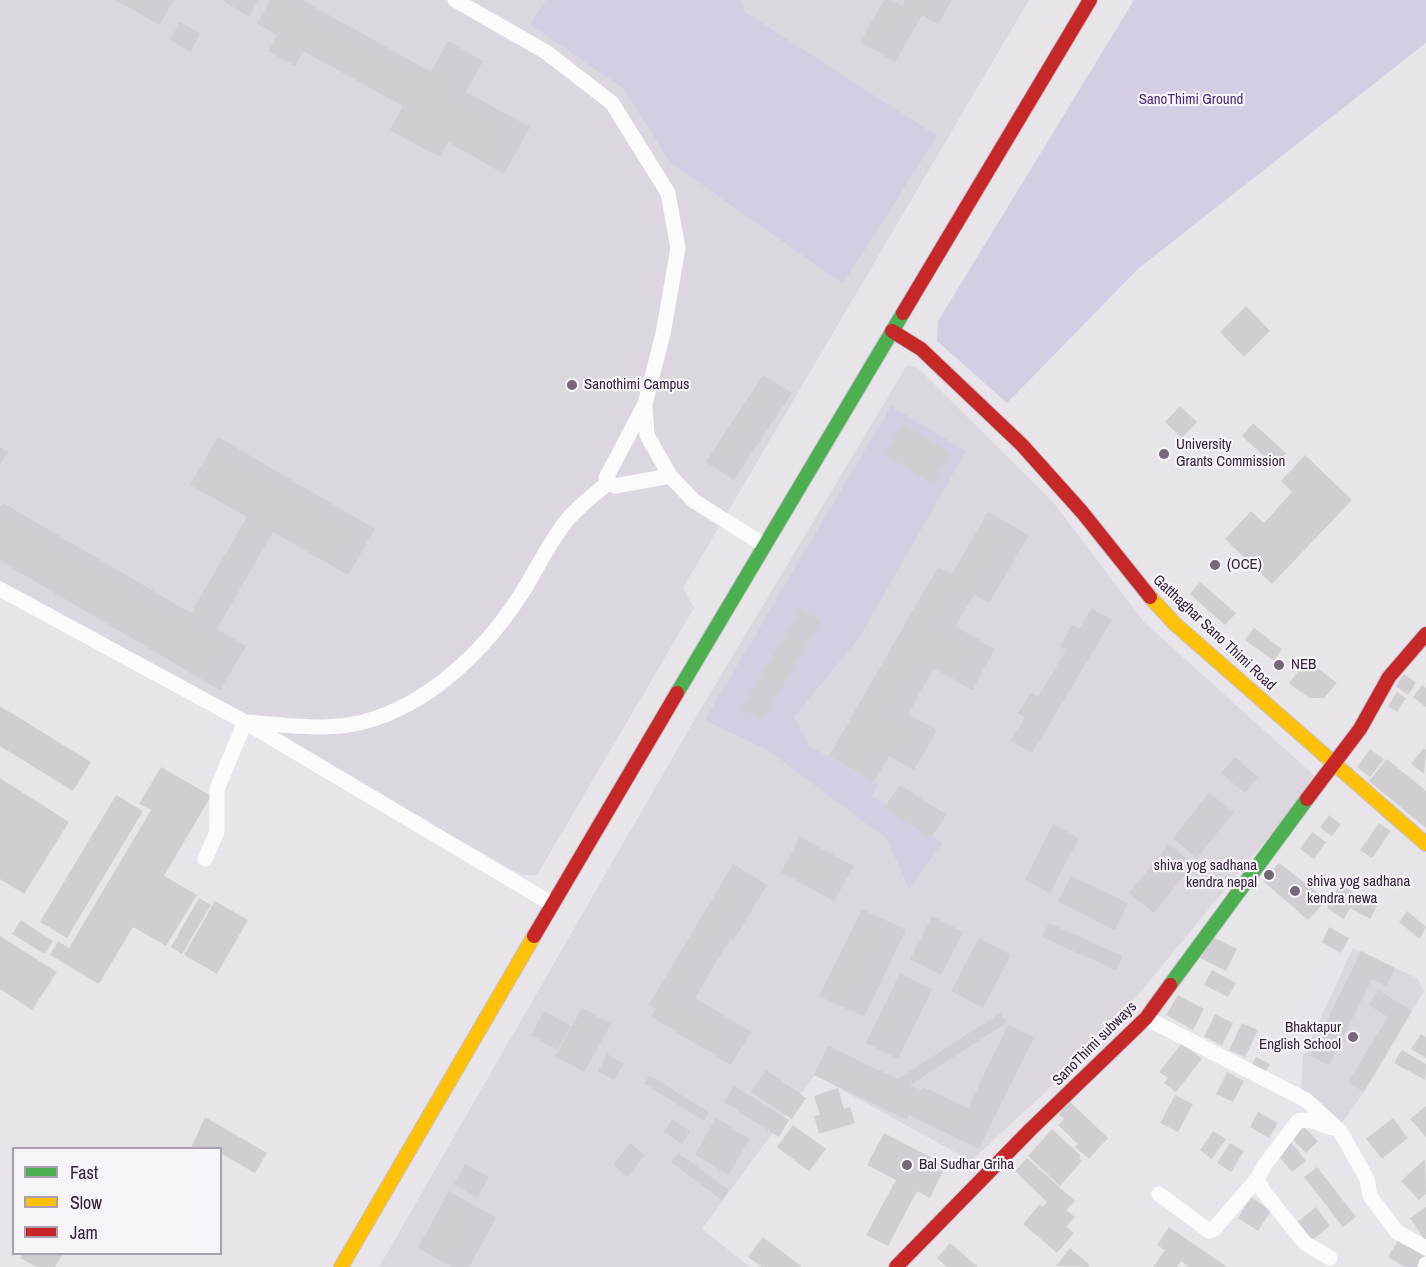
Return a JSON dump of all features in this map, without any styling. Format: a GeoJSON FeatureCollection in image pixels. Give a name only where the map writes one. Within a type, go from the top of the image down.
{"type":"FeatureCollection","features":[{"type":"Feature","properties":{"kind":"main road"},"geometry":{"type":"LineString","coordinates":[[341,1267],[764,545],[1090,0]]}},
{"type":"Feature","properties":{"kind":"main road","name":"Gatthaghar Sano Thimi Road"},"geometry":{"type":"LineString","coordinates":[[892,331],[921,348],[1022,445],[1082,512],[1138,585],[1175,624],[1426,844]]}},
{"type":"Feature","properties":{"kind":"main road","name":"SanoThimi subways"},"geometry":{"type":"LineString","coordinates":[[896,1267],[1030,1130],[1146,1018],[1332,763],[1360,729],[1389,677],[1426,634]]}},
{"type":"Feature","properties":{"kind":"street"},"geometry":{"type":"LineString","coordinates":[[455,0],[546,52],[612,104],[668,193],[678,248],[663,334],[645,404],[606,478],[615,486],[670,476]]}},
{"type":"Feature","properties":{"kind":"street"},"geometry":{"type":"LineString","coordinates":[[645,404],[647,435],[670,476],[694,501],[764,545]]}},
{"type":"Feature","properties":{"kind":"street"},"geometry":{"type":"LineString","coordinates":[[245,722],[324,727],[362,723],[394,711],[424,694],[488,640],[568,520],[609,482]]}},
{"type":"Feature","properties":{"kind":"street"},"geometry":{"type":"LineString","coordinates":[[0,589],[245,722],[552,904]]}},
{"type":"Feature","properties":{"kind":"street"},"geometry":{"type":"LineString","coordinates":[[205,859],[217,832],[217,789],[245,722]]}},
{"type":"Feature","properties":{"kind":"street"},"geometry":{"type":"LineString","coordinates":[[1146,1018],[1306,1100],[1340,1131],[1367,1179],[1370,1196],[1397,1232],[1426,1248]]}},
{"type":"Feature","properties":{"kind":"street"},"geometry":{"type":"LineString","coordinates":[[1159,1194],[1209,1232],[1257,1179],[1298,1121],[1309,1120],[1340,1131]]}},
{"type":"Feature","properties":{"kind":"street"},"geometry":{"type":"LineString","coordinates":[[1257,1179],[1263,1191],[1305,1243],[1330,1258]]}},
{"type":"Feature","properties":{"kind":"shaded area","name":"Sanothimi Campus"},"geometry":{"type":"Polygon","coordinates":[[[0,0],[1029,0],[683,588],[694,608],[537,875],[522,875],[0,584],[0,0]]]}},
{"type":"Feature","properties":{"kind":"shaded area"},"geometry":{"type":"Polygon","coordinates":[[[907,365],[918,368],[1053,502],[1144,622],[1317,778],[1099,1042],[971,1161],[815,1075],[702,1229],[750,1267],[379,1267],[693,722],[907,365]]]}},
{"type":"Feature","properties":{"kind":"shaded area","name":"Bhaktapur English School"},"geometry":{"type":"Polygon","coordinates":[[[1353,948],[1417,978],[1424,991],[1364,1092],[1340,1126],[1301,1093],[1303,1056],[1353,948]]]}},
{"type":"Feature","properties":{"kind":"green space"},"geometry":{"type":"Polygon","coordinates":[[[546,0],[741,0],[745,12],[937,136],[843,284],[671,163],[622,87],[530,25],[546,0]]]}},
{"type":"Feature","properties":{"kind":"green space","name":"SanoThimi Ground"},"geometry":{"type":"Polygon","coordinates":[[[1134,0],[1426,0],[1426,43],[1139,268],[1007,403],[937,341],[938,321],[1134,0]]]}},
{"type":"Feature","properties":{"kind":"green space"},"geometry":{"type":"Polygon","coordinates":[[[891,406],[966,451],[859,638],[794,717],[809,746],[878,784],[872,796],[943,843],[909,889],[887,839],[769,751],[705,720],[891,406]]]}},
{"type":"Feature","properties":{"kind":"building"},"geometry":{"type":"Polygon","coordinates":[[[116,0],[174,0],[159,25],[116,0]]]}},
{"type":"Feature","properties":{"kind":"building"},"geometry":{"type":"Polygon","coordinates":[[[222,0],[258,0],[249,17],[222,0]]]}},
{"type":"Feature","properties":{"kind":"building"},"geometry":{"type":"Polygon","coordinates":[[[270,0],[302,0],[431,72],[448,41],[483,61],[466,92],[530,127],[504,174],[448,142],[439,157],[390,130],[403,106],[303,51],[295,66],[268,51],[277,35],[257,24],[270,0]]]}},
{"type":"Feature","properties":{"kind":"building"},"geometry":{"type":"Polygon","coordinates":[[[884,0],[892,0],[902,6],[905,0],[952,0],[938,24],[922,15],[895,62],[860,42],[884,0]]]}},
{"type":"Feature","properties":{"kind":"building"},"geometry":{"type":"Polygon","coordinates":[[[180,22],[200,34],[190,52],[170,40],[180,22]]]}},
{"type":"Feature","properties":{"kind":"building"},"geometry":{"type":"Polygon","coordinates":[[[1246,306],[1270,331],[1244,357],[1220,332],[1246,306]]]}},
{"type":"Feature","properties":{"kind":"building"},"geometry":{"type":"Polygon","coordinates":[[[763,375],[792,393],[734,480],[706,462],[763,375]]]}},
{"type":"Feature","properties":{"kind":"building"},"geometry":{"type":"Polygon","coordinates":[[[1180,406],[1197,422],[1182,438],[1165,422],[1180,406]]]}},
{"type":"Feature","properties":{"kind":"building"},"geometry":{"type":"Polygon","coordinates":[[[903,423],[951,453],[933,484],[884,454],[903,423]]]}},
{"type":"Feature","properties":{"kind":"building"},"geometry":{"type":"Polygon","coordinates":[[[1253,423],[1286,453],[1275,466],[1242,436],[1253,423]]]}},
{"type":"Feature","properties":{"kind":"building"},"geometry":{"type":"Polygon","coordinates":[[[218,437],[375,529],[348,575],[273,532],[217,629],[246,646],[220,690],[0,561],[0,507],[3,503],[191,613],[247,517],[190,485],[218,437]]]}},
{"type":"Feature","properties":{"kind":"building"},"geometry":{"type":"Polygon","coordinates":[[[0,447],[8,452],[0,465],[0,447]]]}},
{"type":"Feature","properties":{"kind":"building"},"geometry":{"type":"Polygon","coordinates":[[[1305,455],[1352,500],[1272,584],[1225,539],[1251,511],[1264,523],[1292,492],[1281,481],[1305,455]]]}},
{"type":"Feature","properties":{"kind":"building"},"geometry":{"type":"Polygon","coordinates":[[[988,512],[1029,535],[989,603],[974,595],[955,626],[995,649],[972,690],[934,668],[908,714],[937,730],[914,770],[889,756],[874,782],[829,756],[938,567],[952,574],[988,512]]]}},
{"type":"Feature","properties":{"kind":"building"},"geometry":{"type":"Polygon","coordinates":[[[1200,582],[1236,613],[1225,625],[1190,594],[1200,582]]]}},
{"type":"Feature","properties":{"kind":"building"},"geometry":{"type":"Polygon","coordinates":[[[801,608],[821,621],[762,721],[741,709],[801,608]]]}},
{"type":"Feature","properties":{"kind":"building"},"geometry":{"type":"Polygon","coordinates":[[[1092,608],[1112,620],[1032,753],[1011,741],[1025,717],[1018,713],[1031,693],[1038,697],[1066,650],[1060,646],[1072,625],[1079,629],[1092,608]]]}},
{"type":"Feature","properties":{"kind":"building"},"geometry":{"type":"Polygon","coordinates":[[[1254,628],[1282,649],[1274,661],[1245,640],[1254,628]]]}},
{"type":"Feature","properties":{"kind":"building"},"geometry":{"type":"Polygon","coordinates":[[[1307,660],[1337,683],[1324,698],[1309,698],[1289,683],[1307,660]]]}},
{"type":"Feature","properties":{"kind":"building"},"geometry":{"type":"Polygon","coordinates":[[[1404,674],[1416,683],[1408,695],[1396,686],[1404,674]]]}},
{"type":"Feature","properties":{"kind":"building"},"geometry":{"type":"Polygon","coordinates":[[[1422,685],[1426,688],[1426,707],[1413,697],[1422,685]]]}},
{"type":"Feature","properties":{"kind":"building"},"geometry":{"type":"Polygon","coordinates":[[[1397,692],[1406,698],[1397,712],[1388,706],[1397,692]]]}},
{"type":"Feature","properties":{"kind":"building"},"geometry":{"type":"Polygon","coordinates":[[[0,706],[91,762],[73,791],[0,746],[0,706]]]}},
{"type":"Feature","properties":{"kind":"building"},"geometry":{"type":"Polygon","coordinates":[[[1424,748],[1426,750],[1424,774],[1411,764],[1424,748]]]}},
{"type":"Feature","properties":{"kind":"building"},"geometry":{"type":"Polygon","coordinates":[[[1370,749],[1384,759],[1370,777],[1357,767],[1370,749]]]}},
{"type":"Feature","properties":{"kind":"building"},"geometry":{"type":"Polygon","coordinates":[[[1235,757],[1258,777],[1245,793],[1221,773],[1235,757]]]}},
{"type":"Feature","properties":{"kind":"building"},"geometry":{"type":"Polygon","coordinates":[[[1387,759],[1426,791],[1426,828],[1369,781],[1387,759]]]}},
{"type":"Feature","properties":{"kind":"building"},"geometry":{"type":"Polygon","coordinates":[[[161,767],[211,796],[164,876],[197,895],[166,946],[133,927],[99,984],[50,955],[58,941],[69,948],[151,810],[139,804],[161,767]]]}},
{"type":"Feature","properties":{"kind":"building"},"geometry":{"type":"Polygon","coordinates":[[[0,778],[69,822],[24,894],[0,879],[0,778]]]}},
{"type":"Feature","properties":{"kind":"building"},"geometry":{"type":"Polygon","coordinates":[[[900,785],[946,815],[931,838],[884,808],[900,785]]]}},
{"type":"Feature","properties":{"kind":"building"},"geometry":{"type":"Polygon","coordinates":[[[1209,793],[1234,812],[1197,858],[1173,838],[1209,793]]]}},
{"type":"Feature","properties":{"kind":"building"},"geometry":{"type":"Polygon","coordinates":[[[116,795],[143,811],[67,938],[40,922],[116,795]]]}},
{"type":"Feature","properties":{"kind":"building"},"geometry":{"type":"Polygon","coordinates":[[[1329,815],[1341,824],[1332,836],[1320,828],[1329,815]]]}},
{"type":"Feature","properties":{"kind":"building"},"geometry":{"type":"Polygon","coordinates":[[[1379,823],[1391,831],[1372,858],[1360,850],[1379,823]]]}},
{"type":"Feature","properties":{"kind":"building"},"geometry":{"type":"Polygon","coordinates":[[[1053,824],[1079,838],[1050,893],[1025,880],[1053,824]]]}},
{"type":"Feature","properties":{"kind":"building"},"geometry":{"type":"Polygon","coordinates":[[[1312,832],[1326,842],[1314,859],[1300,849],[1312,832]]]}},
{"type":"Feature","properties":{"kind":"building"},"geometry":{"type":"Polygon","coordinates":[[[800,837],[854,866],[834,901],[781,872],[800,837]]]}},
{"type":"Feature","properties":{"kind":"building"},"geometry":{"type":"Polygon","coordinates":[[[1169,844],[1193,864],[1154,913],[1129,893],[1169,844]]]}},
{"type":"Feature","properties":{"kind":"building","name":"shiva yog sadhana kendra newa"},"geometry":{"type":"Polygon","coordinates":[[[1279,863],[1327,900],[1308,920],[1263,881],[1279,863]]]}},
{"type":"Feature","properties":{"kind":"building"},"geometry":{"type":"Polygon","coordinates":[[[733,864],[767,885],[733,941],[730,939],[695,998],[751,1032],[731,1065],[651,1017],[656,1009],[649,1005],[733,864]]]}},
{"type":"Feature","properties":{"kind":"building"},"geometry":{"type":"Polygon","coordinates":[[[1071,876],[1128,903],[1115,930],[1058,902],[1071,876]]]}},
{"type":"Feature","properties":{"kind":"building"},"geometry":{"type":"Polygon","coordinates":[[[1340,885],[1377,906],[1370,919],[1350,908],[1344,919],[1327,908],[1340,885]]]}},
{"type":"Feature","properties":{"kind":"building"},"geometry":{"type":"Polygon","coordinates":[[[199,898],[211,905],[182,954],[171,947],[199,898]]]}},
{"type":"Feature","properties":{"kind":"building"},"geometry":{"type":"Polygon","coordinates":[[[215,901],[248,920],[217,974],[184,955],[215,901]]]}},
{"type":"Feature","properties":{"kind":"building"},"geometry":{"type":"Polygon","coordinates":[[[862,909],[906,930],[864,1017],[819,996],[862,909]]]}},
{"type":"Feature","properties":{"kind":"building"},"geometry":{"type":"Polygon","coordinates":[[[1407,911],[1426,927],[1420,939],[1399,922],[1407,911]]]}},
{"type":"Feature","properties":{"kind":"building"},"geometry":{"type":"Polygon","coordinates":[[[932,916],[963,932],[941,975],[910,959],[932,916]]]}},
{"type":"Feature","properties":{"kind":"building"},"geometry":{"type":"Polygon","coordinates":[[[21,920],[53,941],[45,954],[12,934],[21,920]]]}},
{"type":"Feature","properties":{"kind":"building"},"geometry":{"type":"Polygon","coordinates":[[[1049,923],[1122,956],[1116,970],[1042,937],[1049,923]]]}},
{"type":"Feature","properties":{"kind":"building"},"geometry":{"type":"Polygon","coordinates":[[[1329,927],[1349,938],[1341,953],[1322,942],[1329,927]]]}},
{"type":"Feature","properties":{"kind":"building"},"geometry":{"type":"Polygon","coordinates":[[[0,936],[57,972],[32,1010],[0,989],[0,936]]]}},
{"type":"Feature","properties":{"kind":"building"},"geometry":{"type":"Polygon","coordinates":[[[1211,936],[1237,949],[1226,971],[1200,958],[1211,936]]]}},
{"type":"Feature","properties":{"kind":"building"},"geometry":{"type":"Polygon","coordinates":[[[979,938],[1011,955],[983,1008],[951,991],[979,938]]]}},
{"type":"Feature","properties":{"kind":"building"},"geometry":{"type":"Polygon","coordinates":[[[1361,951],[1395,968],[1386,986],[1372,979],[1329,1065],[1310,1056],[1361,951]]]}},
{"type":"Feature","properties":{"kind":"building"},"geometry":{"type":"Polygon","coordinates":[[[1212,970],[1236,983],[1228,997],[1204,985],[1212,970]]]}},
{"type":"Feature","properties":{"kind":"building"},"geometry":{"type":"Polygon","coordinates":[[[900,973],[932,989],[898,1059],[866,1043],[900,973]]]}},
{"type":"Feature","properties":{"kind":"building"},"geometry":{"type":"Polygon","coordinates":[[[1378,990],[1412,1011],[1364,1092],[1348,1082],[1388,1017],[1369,1005],[1378,990]]]}},
{"type":"Feature","properties":{"kind":"building"},"geometry":{"type":"Polygon","coordinates":[[[1178,995],[1204,1009],[1193,1030],[1166,1015],[1178,995]]]}},
{"type":"Feature","properties":{"kind":"building"},"geometry":{"type":"Polygon","coordinates":[[[582,1008],[611,1024],[584,1072],[555,1056],[582,1008]]]}},
{"type":"Feature","properties":{"kind":"building"},"geometry":{"type":"Polygon","coordinates":[[[544,1011],[571,1026],[557,1050],[531,1035],[544,1011]]]}},
{"type":"Feature","properties":{"kind":"building"},"geometry":{"type":"Polygon","coordinates":[[[1000,1013],[1007,1022],[910,1085],[921,1090],[923,1087],[968,1108],[1008,1025],[1034,1037],[979,1149],[909,1115],[907,1120],[814,1075],[828,1046],[898,1079],[1000,1013]]]}},
{"type":"Feature","properties":{"kind":"building"},"geometry":{"type":"Polygon","coordinates":[[[1215,1014],[1233,1023],[1222,1045],[1204,1037],[1215,1014]]]}},
{"type":"Feature","properties":{"kind":"building"},"geometry":{"type":"Polygon","coordinates":[[[1242,1023],[1258,1030],[1245,1057],[1229,1050],[1242,1023]]]}},
{"type":"Feature","properties":{"kind":"building"},"geometry":{"type":"Polygon","coordinates":[[[1421,1034],[1426,1037],[1426,1058],[1411,1049],[1421,1034]]]}},
{"type":"Feature","properties":{"kind":"building"},"geometry":{"type":"Polygon","coordinates":[[[1182,1043],[1202,1059],[1176,1092],[1164,1083],[1168,1078],[1159,1072],[1182,1043]]]}},
{"type":"Feature","properties":{"kind":"building"},"geometry":{"type":"Polygon","coordinates":[[[1402,1050],[1426,1064],[1425,1080],[1394,1063],[1402,1050]]]}},
{"type":"Feature","properties":{"kind":"building"},"geometry":{"type":"Polygon","coordinates":[[[607,1054],[624,1063],[614,1080],[598,1071],[607,1054]]]}},
{"type":"Feature","properties":{"kind":"building"},"geometry":{"type":"Polygon","coordinates":[[[1256,1057],[1270,1064],[1263,1077],[1249,1070],[1256,1057]]]}},
{"type":"Feature","properties":{"kind":"building"},"geometry":{"type":"Polygon","coordinates":[[[766,1070],[806,1098],[792,1119],[751,1092],[766,1070]]]}},
{"type":"Feature","properties":{"kind":"building"},"geometry":{"type":"Polygon","coordinates":[[[1227,1072],[1244,1081],[1233,1102],[1216,1094],[1227,1072]]]}},
{"type":"Feature","properties":{"kind":"building"},"geometry":{"type":"Polygon","coordinates":[[[650,1075],[709,1113],[704,1121],[644,1083],[650,1075]]]}},
{"type":"Feature","properties":{"kind":"building"},"geometry":{"type":"Polygon","coordinates":[[[734,1086],[789,1120],[779,1137],[724,1102],[734,1086]]]}},
{"type":"Feature","properties":{"kind":"building"},"geometry":{"type":"Polygon","coordinates":[[[838,1088],[844,1109],[850,1107],[855,1123],[819,1134],[814,1116],[820,1115],[814,1096],[838,1088]]]}},
{"type":"Feature","properties":{"kind":"building"},"geometry":{"type":"Polygon","coordinates":[[[1175,1095],[1193,1104],[1178,1132],[1160,1123],[1175,1095]]]}},
{"type":"Feature","properties":{"kind":"building"},"geometry":{"type":"Polygon","coordinates":[[[1070,1102],[1108,1138],[1089,1159],[1075,1147],[1078,1144],[1058,1125],[1064,1119],[1059,1114],[1070,1102]]]}},
{"type":"Feature","properties":{"kind":"building"},"geometry":{"type":"Polygon","coordinates":[[[1426,1106],[1426,1137],[1410,1119],[1426,1106]]]}},
{"type":"Feature","properties":{"kind":"building"},"geometry":{"type":"Polygon","coordinates":[[[1258,1112],[1278,1123],[1269,1138],[1250,1127],[1258,1112]]]}},
{"type":"Feature","properties":{"kind":"building"},"geometry":{"type":"Polygon","coordinates":[[[205,1117],[267,1153],[255,1173],[222,1154],[222,1147],[191,1147],[205,1117]]]}},
{"type":"Feature","properties":{"kind":"building"},"geometry":{"type":"Polygon","coordinates":[[[716,1118],[750,1139],[728,1175],[695,1154],[716,1118]]]}},
{"type":"Feature","properties":{"kind":"building"},"geometry":{"type":"Polygon","coordinates":[[[1393,1118],[1408,1138],[1382,1159],[1366,1139],[1393,1118]]]}},
{"type":"Feature","properties":{"kind":"building"},"geometry":{"type":"Polygon","coordinates":[[[672,1119],[690,1131],[682,1144],[664,1132],[672,1119]]]}},
{"type":"Feature","properties":{"kind":"building"},"geometry":{"type":"Polygon","coordinates":[[[1301,1124],[1318,1141],[1306,1153],[1289,1136],[1301,1124]]]}},
{"type":"Feature","properties":{"kind":"building"},"geometry":{"type":"Polygon","coordinates":[[[793,1125],[826,1149],[809,1171],[777,1147],[793,1125]]]}},
{"type":"Feature","properties":{"kind":"building"},"geometry":{"type":"Polygon","coordinates":[[[1052,1129],[1081,1156],[1079,1158],[1082,1161],[1060,1186],[1028,1156],[1052,1129]]]}},
{"type":"Feature","properties":{"kind":"building"},"geometry":{"type":"Polygon","coordinates":[[[1213,1131],[1226,1139],[1212,1159],[1200,1150],[1213,1131]]]}},
{"type":"Feature","properties":{"kind":"building","name":"Bal Sudhar Griha"},"geometry":{"type":"Polygon","coordinates":[[[884,1133],[946,1165],[930,1198],[917,1191],[888,1246],[866,1235],[896,1180],[867,1165],[884,1133]]]}},
{"type":"Feature","properties":{"kind":"building"},"geometry":{"type":"Polygon","coordinates":[[[1291,1142],[1306,1161],[1292,1172],[1277,1154],[1291,1142]]]}},
{"type":"Feature","properties":{"kind":"building"},"geometry":{"type":"Polygon","coordinates":[[[630,1143],[645,1155],[627,1177],[613,1165],[630,1143]]]}},
{"type":"Feature","properties":{"kind":"building"},"geometry":{"type":"Polygon","coordinates":[[[1230,1143],[1244,1151],[1231,1172],[1217,1163],[1230,1143]]]}},
{"type":"Feature","properties":{"kind":"building"},"geometry":{"type":"Polygon","coordinates":[[[678,1153],[729,1190],[722,1200],[671,1162],[678,1153]]]}},
{"type":"Feature","properties":{"kind":"building"},"geometry":{"type":"Polygon","coordinates":[[[1027,1158],[1075,1201],[1066,1210],[1075,1217],[1066,1227],[1074,1233],[1057,1253],[1023,1224],[1040,1204],[1043,1207],[1047,1202],[1015,1171],[1027,1158]]]}},
{"type":"Feature","properties":{"kind":"building"},"geometry":{"type":"Polygon","coordinates":[[[1425,1159],[1426,1194],[1419,1200],[1401,1181],[1425,1159]]]}},
{"type":"Feature","properties":{"kind":"building"},"geometry":{"type":"Polygon","coordinates":[[[465,1164],[489,1177],[477,1198],[454,1184],[465,1164]]]}},
{"type":"Feature","properties":{"kind":"building"},"geometry":{"type":"Polygon","coordinates":[[[1317,1167],[1356,1217],[1343,1227],[1304,1177],[1317,1167]]]}},
{"type":"Feature","properties":{"kind":"building"},"geometry":{"type":"Polygon","coordinates":[[[449,1191],[496,1218],[469,1267],[452,1267],[418,1248],[449,1191]]]}},
{"type":"Feature","properties":{"kind":"building"},"geometry":{"type":"Polygon","coordinates":[[[1251,1197],[1271,1211],[1258,1231],[1238,1218],[1251,1197]]]}},
{"type":"Feature","properties":{"kind":"building"},"geometry":{"type":"Polygon","coordinates":[[[1316,1207],[1330,1226],[1312,1240],[1297,1222],[1316,1207]]]}},
{"type":"Feature","properties":{"kind":"building"},"geometry":{"type":"Polygon","coordinates":[[[1426,1207],[1426,1242],[1410,1218],[1426,1207]]]}},
{"type":"Feature","properties":{"kind":"building"},"geometry":{"type":"Polygon","coordinates":[[[1169,1227],[1227,1267],[1189,1267],[1181,1261],[1177,1267],[1153,1267],[1165,1250],[1157,1245],[1169,1227]]]}},
{"type":"Feature","properties":{"kind":"building"},"geometry":{"type":"Polygon","coordinates":[[[763,1237],[802,1267],[762,1267],[748,1257],[763,1237]]]}},
{"type":"Feature","properties":{"kind":"building"},"geometry":{"type":"Polygon","coordinates":[[[1398,1240],[1426,1257],[1420,1267],[1405,1267],[1388,1257],[1398,1240]]]}},
{"type":"Feature","properties":{"kind":"building"},"geometry":{"type":"Polygon","coordinates":[[[950,1243],[978,1267],[947,1267],[937,1258],[950,1243]]]}},
{"type":"Feature","properties":{"kind":"building"},"geometry":{"type":"Polygon","coordinates":[[[1070,1248],[1090,1265],[1088,1267],[1056,1266],[1070,1248]]]}},
{"type":"Feature","properties":{"kind":"building"},"geometry":{"type":"Polygon","coordinates":[[[22,1255],[62,1255],[55,1267],[37,1267],[20,1258],[22,1255]]]}},
{"type":"Feature","properties":{"kind":"traffic: fast"},"geometry":{"type":"LineString","coordinates":[[677,693],[903,313]]}},
{"type":"Feature","properties":{"kind":"traffic: fast"},"geometry":{"type":"LineString","coordinates":[[1170,985],[1307,799]]}},
{"type":"Feature","properties":{"kind":"traffic: slow"},"geometry":{"type":"LineString","coordinates":[[1150,597],[1175,624],[1426,844]]}},
{"type":"Feature","properties":{"kind":"traffic: slow"},"geometry":{"type":"LineString","coordinates":[[341,1267],[534,936]]}},
{"type":"Feature","properties":{"kind":"traffic: jam"},"geometry":{"type":"LineString","coordinates":[[903,313],[1090,0]]}},
{"type":"Feature","properties":{"kind":"traffic: jam"},"geometry":{"type":"LineString","coordinates":[[892,331],[921,349],[1022,445],[1082,512],[1150,597]]}},
{"type":"Feature","properties":{"kind":"traffic: jam"},"geometry":{"type":"LineString","coordinates":[[1307,799],[1360,729],[1389,677],[1426,634]]}},
{"type":"Feature","properties":{"kind":"traffic: jam"},"geometry":{"type":"LineString","coordinates":[[534,936],[677,693]]}},
{"type":"Feature","properties":{"kind":"traffic: jam"},"geometry":{"type":"LineString","coordinates":[[896,1267],[1030,1130],[1146,1018],[1170,985]]}},
{"type":"Feature","properties":{"kind":"place","name":"Sanothimi Campus"},"geometry":{"type":"Point","coordinates":[572,385]}},
{"type":"Feature","properties":{"kind":"place","name":"University Grants Commission"},"geometry":{"type":"Point","coordinates":[1164,454]}},
{"type":"Feature","properties":{"kind":"place","name":"(OCE)"},"geometry":{"type":"Point","coordinates":[1215,565]}},
{"type":"Feature","properties":{"kind":"place","name":"NEB"},"geometry":{"type":"Point","coordinates":[1279,665]}},
{"type":"Feature","properties":{"kind":"place","name":"shiva yog sadhana kendra nepal"},"geometry":{"type":"Point","coordinates":[1269,875]}},
{"type":"Feature","properties":{"kind":"place","name":"shiva yog sadhana kendra newa"},"geometry":{"type":"Point","coordinates":[1295,891]}},
{"type":"Feature","properties":{"kind":"place","name":"Bhaktapur English School"},"geometry":{"type":"Point","coordinates":[1353,1037]}},
{"type":"Feature","properties":{"kind":"place","name":"Bal Sudhar Griha"},"geometry":{"type":"Point","coordinates":[907,1165]}}]}
